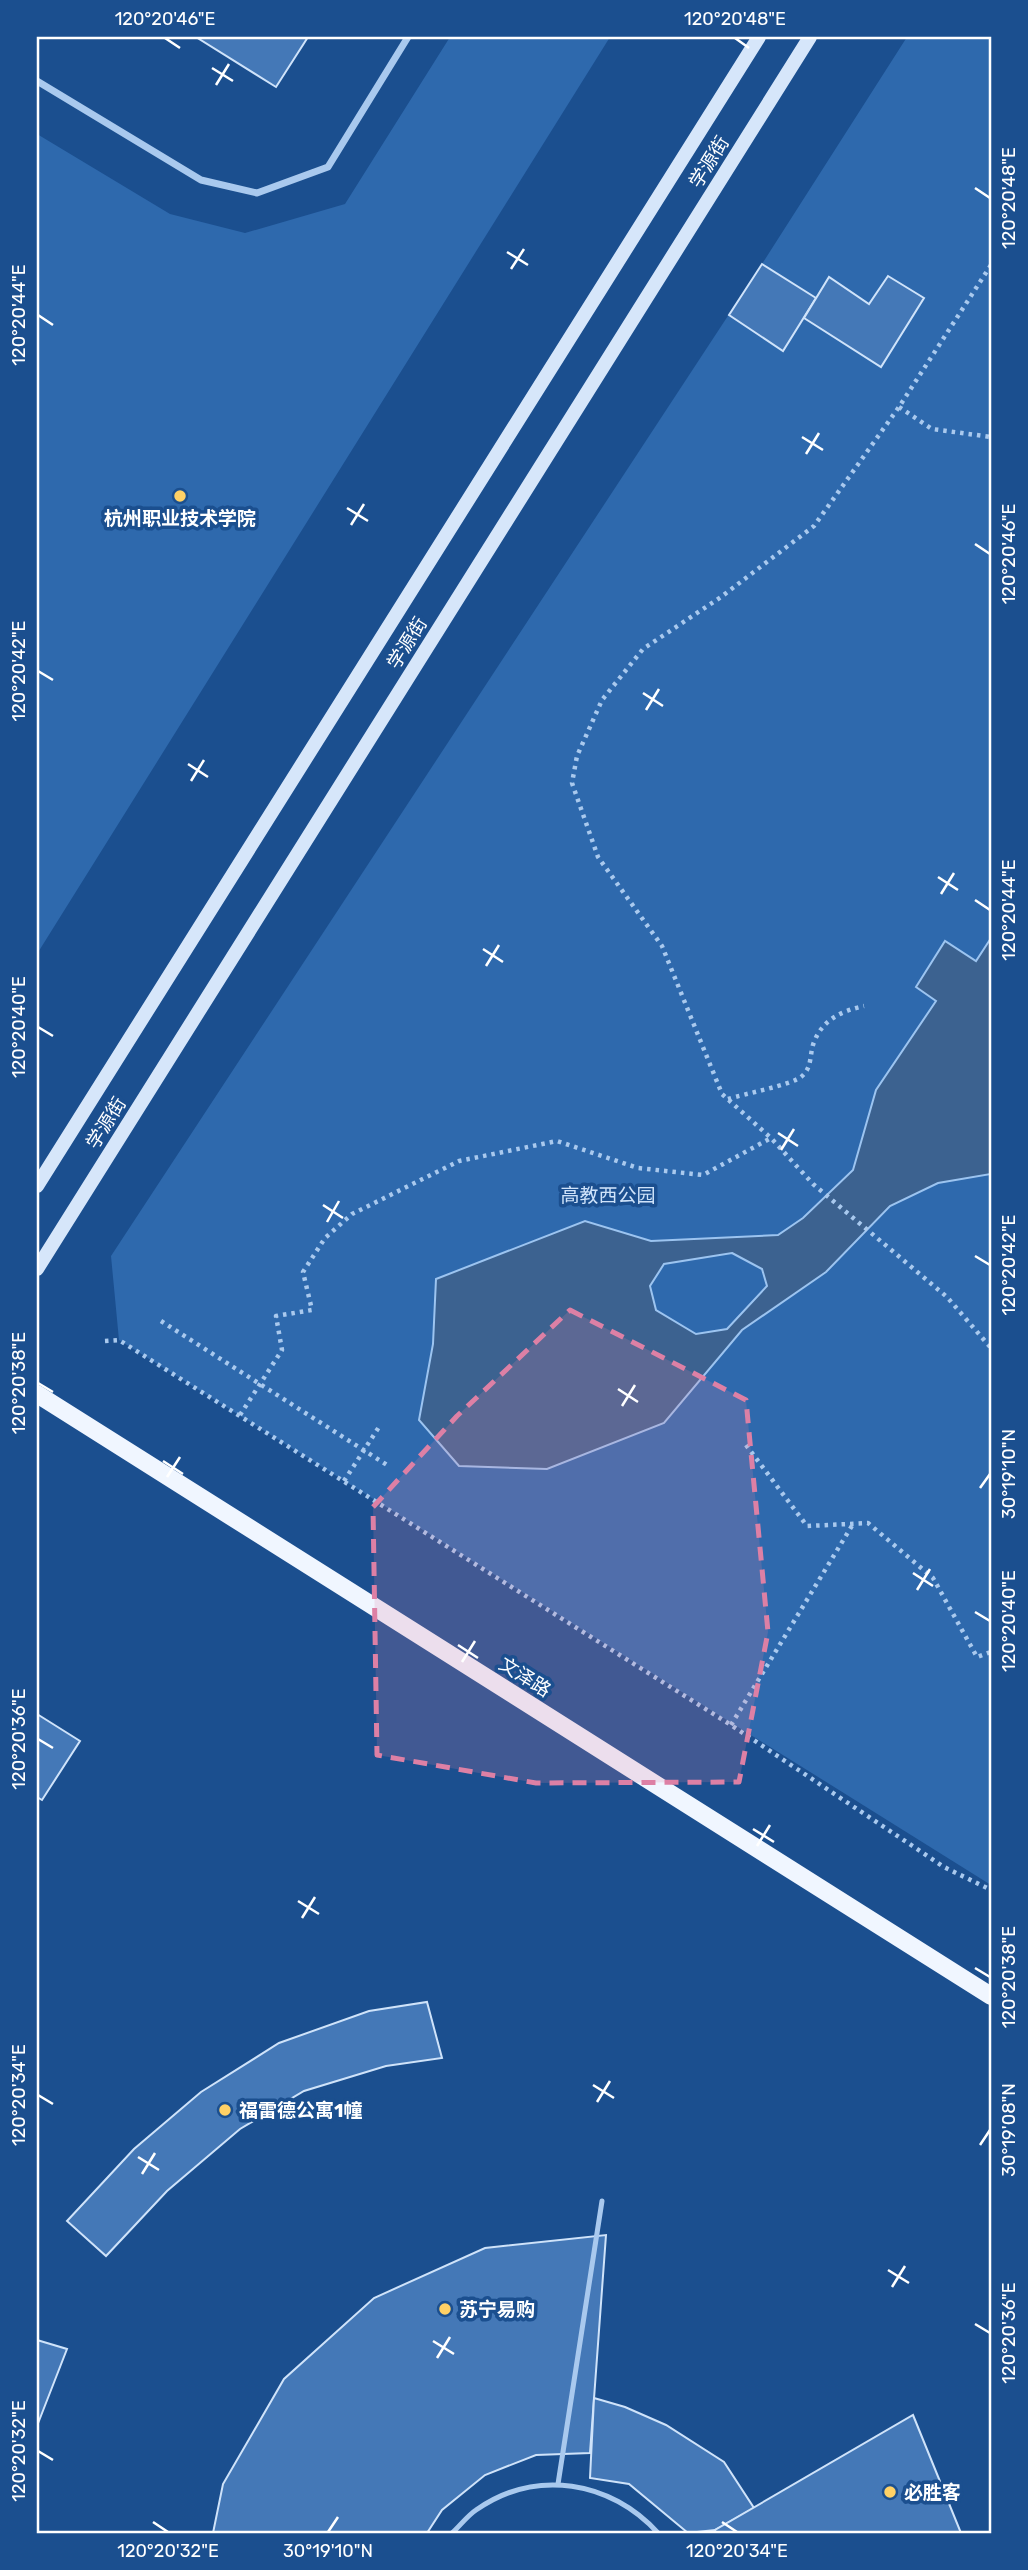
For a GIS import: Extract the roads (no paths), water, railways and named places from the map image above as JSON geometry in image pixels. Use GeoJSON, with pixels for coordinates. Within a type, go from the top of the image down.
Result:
{"type":"FeatureCollection","features":[{"type":"Feature","properties":{"kind":"main road","name":"学源街"},"geometry":{"type":"LineString","coordinates":[[37,1186],[759,37]]}},
{"type":"Feature","properties":{"kind":"main road","name":"学源街"},"geometry":{"type":"LineString","coordinates":[[37,1269],[810,37]]}},
{"type":"Feature","properties":{"kind":"main road","name":"文泽路"},"geometry":{"type":"LineString","coordinates":[[37,1394],[991,1996]]}},
{"type":"Feature","properties":{"kind":"street"},"geometry":{"type":"LineString","coordinates":[[37,81],[201,180],[257,193],[328,167],[408,37]]}},
{"type":"Feature","properties":{"kind":"lane"},"geometry":{"type":"LineString","coordinates":[[558,2484],[602,2201]]}},
{"type":"Feature","properties":{"kind":"lane"},"geometry":{"type":"LineString","coordinates":[[453,2533],[475,2510],[515,2490],[558,2484],[601,2492],[640,2513],[658,2533]]}},
{"type":"Feature","properties":{"kind":"place","name":"杭州职业技术学院"},"geometry":{"type":"Point","coordinates":[180,496]}},
{"type":"Feature","properties":{"kind":"place","name":"福雷德公寓1幢"},"geometry":{"type":"Point","coordinates":[225,2110]}},
{"type":"Feature","properties":{"kind":"place","name":"苏宁易购"},"geometry":{"type":"Point","coordinates":[445,2309]}},
{"type":"Feature","properties":{"kind":"place","name":"必胜客"},"geometry":{"type":"Point","coordinates":[890,2492]}},
{"type":"Feature","properties":{"kind":"park label","name":"高教西公园"},"geometry":{"type":"Point","coordinates":[608,1195]}}]}
